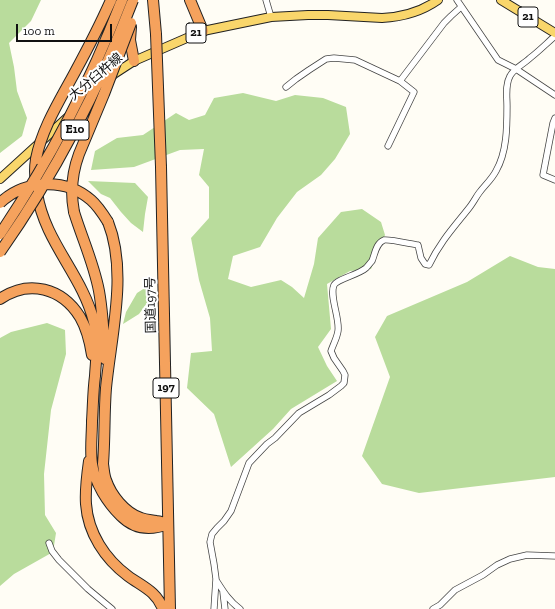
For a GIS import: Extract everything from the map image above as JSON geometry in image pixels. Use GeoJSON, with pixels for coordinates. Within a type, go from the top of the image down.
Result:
{"type":"FeatureCollection","features":[{"type":"Feature","properties":{"kind":"highway"},"geometry":{"type":"LineString","coordinates":[[111,0],[94,37],[48,122],[36,160],[35,182],[38,201],[44,220],[54,241],[84,293],[94,322],[97,343],[91,450],[87,480],[87,514],[93,533],[109,558],[126,574],[153,593],[158,598],[163,609]]}},
{"type":"Feature","properties":{"kind":"highway","name":"E10"},"geometry":{"type":"LineString","coordinates":[[0,234],[37,176],[74,109],[94,67],[122,0]]}},
{"type":"Feature","properties":{"kind":"highway"},"geometry":{"type":"LineString","coordinates":[[133,0],[130,40],[134,61]]}},
{"type":"Feature","properties":{"kind":"highway","name":"E10"},"geometry":{"type":"LineString","coordinates":[[0,252],[48,179],[84,114],[122,30],[133,0]]}},
{"type":"Feature","properties":{"kind":"highway"},"geometry":{"type":"LineString","coordinates":[[138,0],[127,37],[75,164],[72,183],[72,203],[99,291],[106,389],[104,473],[108,486],[116,498],[135,516],[142,519],[168,524]]}},
{"type":"Feature","properties":{"kind":"highway","name":"国道197号"},"geometry":{"type":"LineString","coordinates":[[153,0],[156,34],[161,167],[170,609]]}},
{"type":"Feature","properties":{"kind":"highway"},"geometry":{"type":"LineString","coordinates":[[190,0],[203,31]]}},
{"type":"Feature","properties":{"kind":"highway"},"geometry":{"type":"LineString","coordinates":[[0,203],[10,195],[25,188],[55,184],[70,188],[85,195],[98,206],[108,222],[116,248],[117,276],[116,303],[106,389]]}},
{"type":"Feature","properties":{"kind":"highway"},"geometry":{"type":"LineString","coordinates":[[0,299],[20,289],[36,288],[54,293],[70,304],[81,318],[88,336],[92,357],[94,387]]}},
{"type":"Feature","properties":{"kind":"highway"},"geometry":{"type":"LineString","coordinates":[[135,516],[148,518],[152,517],[157,515],[162,508],[162,449],[166,405]]}},
{"type":"Feature","properties":{"kind":"highway"},"geometry":{"type":"LineString","coordinates":[[91,450],[92,463],[97,481],[108,501],[122,517],[134,525],[146,528],[158,528],[168,524]]}},
{"type":"Feature","properties":{"kind":"main road","name":"大分臼杵線"},"geometry":{"type":"LineString","coordinates":[[0,180],[114,74],[134,61],[203,31],[271,17],[328,15],[390,18],[412,13],[438,0]]}},
{"type":"Feature","properties":{"kind":"main road","name":"21"},"geometry":{"type":"LineString","coordinates":[[501,0],[555,34]]}},
{"type":"Feature","properties":{"kind":"street"},"geometry":{"type":"LineString","coordinates":[[266,0],[271,17]]}},
{"type":"Feature","properties":{"kind":"street"},"geometry":{"type":"LineString","coordinates":[[457,0],[498,60],[516,69],[555,95]]}},
{"type":"Feature","properties":{"kind":"street"},"geometry":{"type":"LineString","coordinates":[[400,81],[444,23],[462,7]]}},
{"type":"Feature","properties":{"kind":"street"},"geometry":{"type":"LineString","coordinates":[[214,609],[216,579],[210,542],[212,534],[216,528],[224,521],[231,511],[249,463],[299,413],[329,396],[344,383],[345,375],[331,351],[338,332],[338,318],[333,296],[334,286],[337,281],[356,275],[365,269],[371,262],[378,245],[384,240],[418,245],[425,264],[429,265],[448,234],[493,176],[500,163],[505,142],[507,83],[511,75],[516,69],[530,59],[555,34]]}},
{"type":"Feature","properties":{"kind":"street"},"geometry":{"type":"LineString","coordinates":[[286,87],[309,70],[326,60],[334,58],[355,60],[400,81],[414,92],[388,146]]}},
{"type":"Feature","properties":{"kind":"street"},"geometry":{"type":"LineString","coordinates":[[555,118],[544,175],[555,180]]}},
{"type":"Feature","properties":{"kind":"street"},"geometry":{"type":"LineString","coordinates":[[49,543],[52,551],[59,560],[88,589],[112,609]]}},
{"type":"Feature","properties":{"kind":"street"},"geometry":{"type":"LineString","coordinates":[[433,609],[440,605],[455,590],[483,575],[496,565],[510,559],[528,555],[555,556]]}},
{"type":"Feature","properties":{"kind":"street"},"geometry":{"type":"LineString","coordinates":[[216,579],[223,592],[240,609]]}},
{"type":"Feature","properties":{"kind":"street"},"geometry":{"type":"LineString","coordinates":[[223,592],[225,609]]}},
{"type":"Feature","properties":{"kind":"green space"},"geometry":{"type":"Polygon","coordinates":[[[0,0],[41,0],[31,21],[9,43],[17,91],[27,118],[22,136],[0,153],[0,0]]]}},
{"type":"Feature","properties":{"kind":"green space"},"geometry":{"type":"Polygon","coordinates":[[[243,93],[276,101],[295,95],[323,98],[346,107],[350,134],[335,159],[321,175],[297,192],[277,218],[260,247],[233,256],[228,279],[251,287],[281,280],[292,287],[304,298],[314,264],[318,238],[341,212],[362,209],[381,222],[385,235],[371,269],[350,271],[327,284],[331,329],[318,347],[327,366],[337,381],[291,409],[273,429],[231,467],[214,414],[187,388],[191,353],[212,351],[210,318],[199,280],[191,238],[209,218],[209,187],[199,175],[204,149],[180,150],[134,167],[91,170],[95,151],[117,138],[143,135],[176,113],[189,120],[205,115],[214,98],[243,93]]]}},
{"type":"Feature","properties":{"kind":"green space"},"geometry":{"type":"Polygon","coordinates":[[[88,181],[135,183],[148,197],[143,232],[131,223],[110,198],[101,194],[88,181]]]}},
{"type":"Feature","properties":{"kind":"green space"},"geometry":{"type":"Polygon","coordinates":[[[510,256],[538,267],[555,269],[555,477],[419,493],[382,484],[362,456],[390,377],[375,337],[387,316],[467,282],[510,256]]]}},
{"type":"Feature","properties":{"kind":"green space"},"geometry":{"type":"Polygon","coordinates":[[[148,286],[152,296],[139,314],[123,324],[126,312],[137,293],[148,286]]]}},
{"type":"Feature","properties":{"kind":"green space"},"geometry":{"type":"Polygon","coordinates":[[[47,323],[65,330],[66,354],[51,410],[44,474],[45,515],[56,533],[53,552],[14,574],[0,586],[0,338],[11,332],[47,323]]]}}]}
